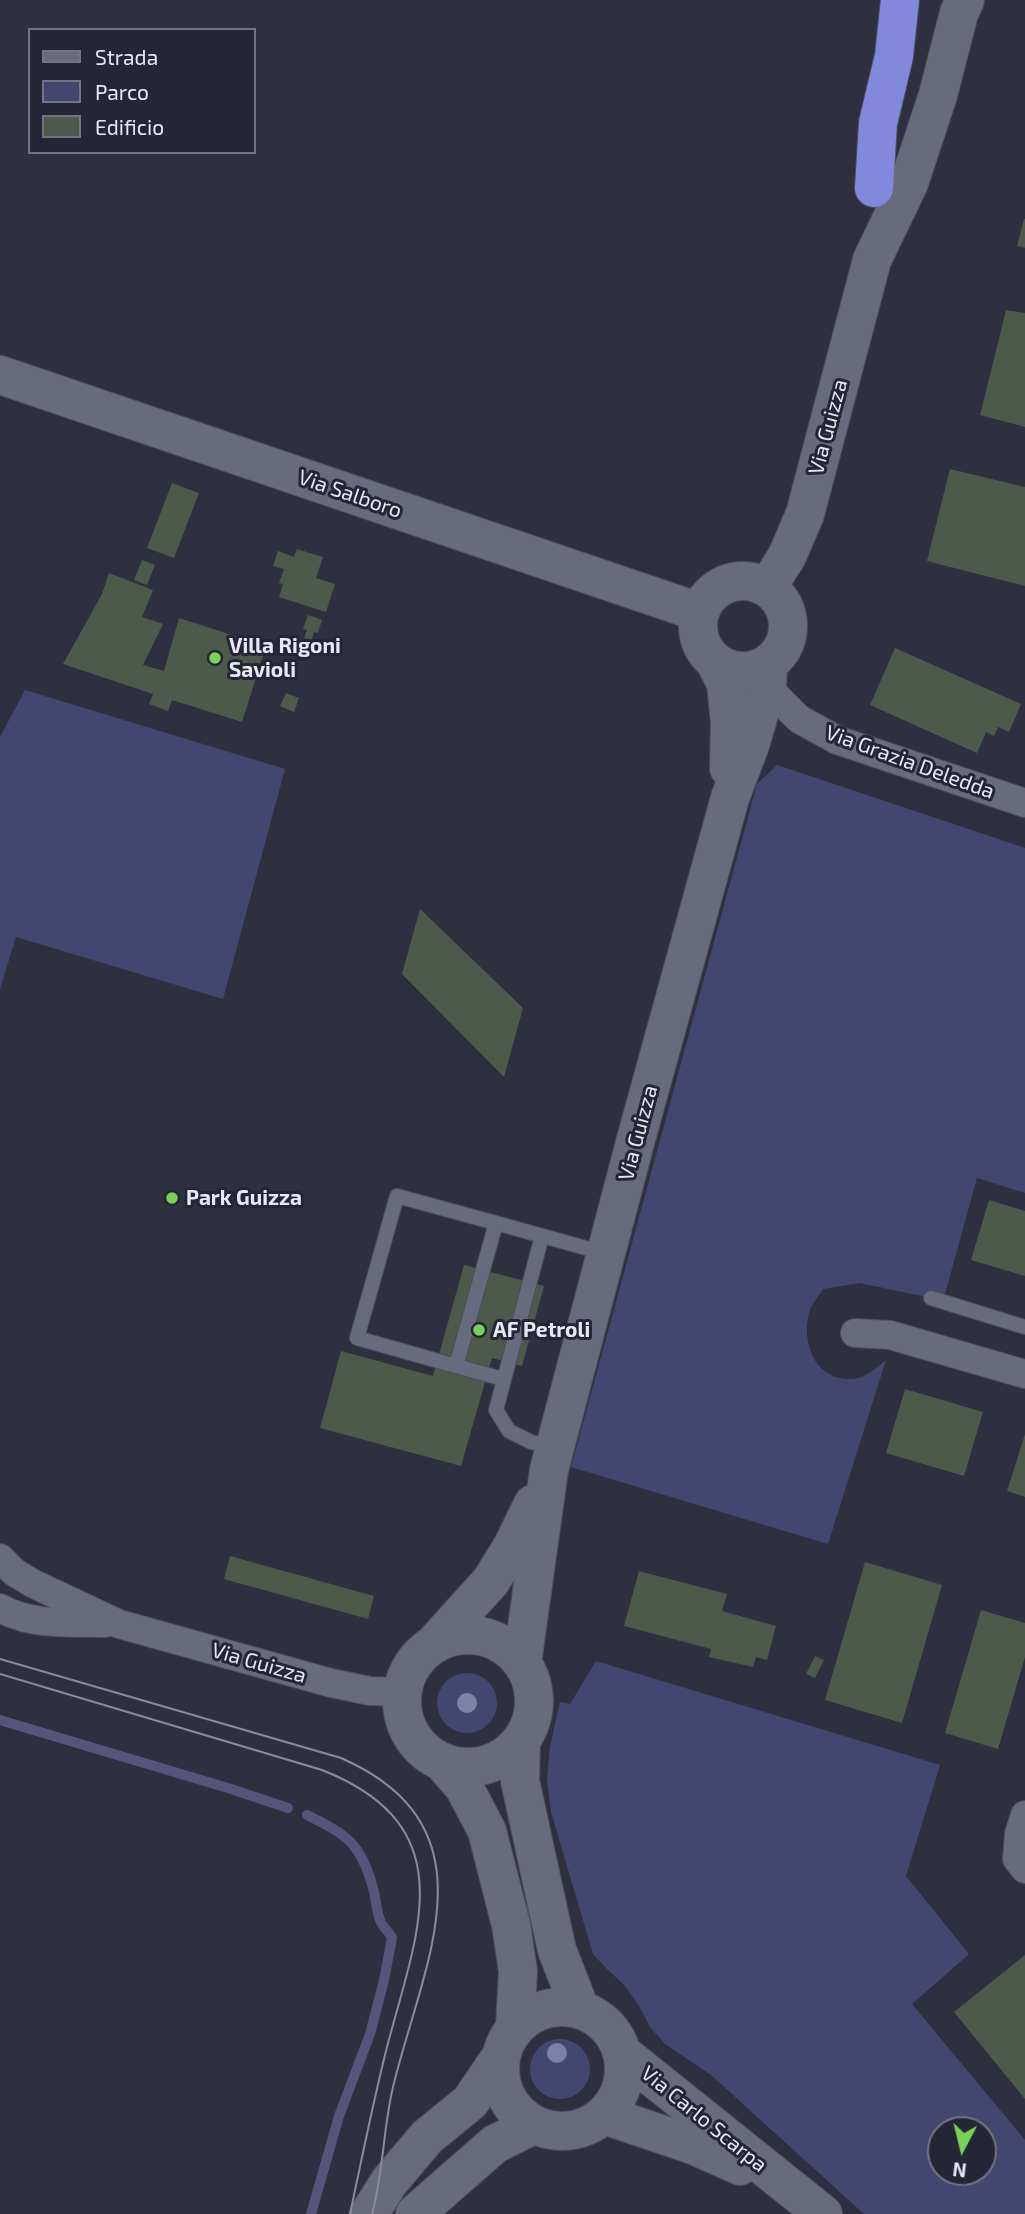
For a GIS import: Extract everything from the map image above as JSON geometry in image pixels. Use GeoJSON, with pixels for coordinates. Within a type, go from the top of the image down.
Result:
{"type":"FeatureCollection","features":[{"type":"Feature","properties":{"kind":"highway"},"geometry":{"type":"LineString","coordinates":[[874,188],[878,123],[894,56],[900,0]]}},
{"type":"Feature","properties":{"kind":"main road","name":"Via Guizza"},"geometry":{"type":"LineString","coordinates":[[872,260],[874,188],[918,0]]}},
{"type":"Feature","properties":{"kind":"main road","name":"Via Guizza"},"geometry":{"type":"LineString","coordinates":[[522,1663],[552,1459],[730,798],[750,745],[768,676],[782,648],[788,626],[786,611],[778,598],[767,588],[787,556],[804,514],[872,260],[909,183],[937,95],[958,13],[965,0]]}},
{"type":"Feature","properties":{"kind":"main road","name":"Via Salboro"},"geometry":{"type":"LineString","coordinates":[[0,375],[699,612]]}},
{"type":"Feature","properties":{"kind":"main road"},"geometry":{"type":"LineString","coordinates":[[699,612],[713,592],[726,584],[747,582],[767,588]]}},
{"type":"Feature","properties":{"kind":"main road","name":"Via Guizza"},"geometry":{"type":"LineString","coordinates":[[699,612],[697,629],[700,641],[726,683],[730,723],[730,798]]}},
{"type":"Feature","properties":{"kind":"main road"},"geometry":{"type":"LineString","coordinates":[[715,662],[727,669],[755,670],[768,676]]}},
{"type":"Feature","properties":{"kind":"main road","name":"Via Guizza"},"geometry":{"type":"LineString","coordinates":[[401,1692],[407,1673],[418,1656],[434,1644],[491,1581],[512,1547],[552,1459]]}},
{"type":"Feature","properties":{"kind":"main road","name":"Via Guizza"},"geometry":{"type":"LineString","coordinates":[[434,1644],[452,1636],[472,1634],[492,1639],[509,1648],[522,1663],[532,1682],[535,1702],[531,1723],[521,1742],[520,1781],[557,1950],[580,2009]]}},
{"type":"Feature","properties":{"kind":"main road"},"geometry":{"type":"LineString","coordinates":[[401,1692],[402,1714],[410,1735],[424,1752],[443,1763],[464,1768],[486,1766],[505,1756],[521,1742]]}},
{"type":"Feature","properties":{"kind":"main road"},"geometry":{"type":"LineString","coordinates":[[369,2214],[389,2182],[427,2137],[470,2102],[507,2043],[528,2016],[544,2009],[562,2007],[580,2009],[599,2018],[613,2034],[622,2053],[625,2069],[615,2102],[604,2115],[589,2126],[570,2131],[551,2131],[533,2125],[516,2113],[505,2097],[499,2077],[507,2043],[518,1971],[511,1925],[487,1831],[464,1787],[443,1763]]}},
{"type":"Feature","properties":{"kind":"main road","name":"Via Carlo Scarpa"},"geometry":{"type":"LineString","coordinates":[[622,2053],[822,2214]]}},
{"type":"Feature","properties":{"kind":"main road","name":"Via Carlo Scarpa"},"geometry":{"type":"LineString","coordinates":[[604,2115],[693,2145],[786,2186]]}},
{"type":"Feature","properties":{"kind":"main road"},"geometry":{"type":"LineString","coordinates":[[415,2214],[495,2144],[533,2125]]}},
{"type":"Feature","properties":{"kind":"street","name":"Via Grazia Deledda"},"geometry":{"type":"LineString","coordinates":[[768,676],[799,719],[837,740],[1025,803]]}},
{"type":"Feature","properties":{"kind":"street"},"geometry":{"type":"LineString","coordinates":[[855,1333],[890,1335],[1025,1374]]}},
{"type":"Feature","properties":{"kind":"street","name":"Via Guizza"},"geometry":{"type":"LineString","coordinates":[[0,1558],[14,1572],[32,1583],[119,1624],[331,1683],[370,1691],[401,1692]]}},
{"type":"Feature","properties":{"kind":"street","name":"Via Guizza"},"geometry":{"type":"LineString","coordinates":[[4,1611],[28,1620],[119,1624]]}},
{"type":"Feature","properties":{"kind":"street"},"geometry":{"type":"LineString","coordinates":[[1025,1815],[1019,1833],[1017,1859],[1025,1869]]}},
{"type":"Feature","properties":{"kind":"lane"},"geometry":{"type":"LineString","coordinates":[[503,1379],[357,1338],[397,1196],[606,1253]]}},
{"type":"Feature","properties":{"kind":"lane"},"geometry":{"type":"LineString","coordinates":[[456,1366],[496,1223]]}},
{"type":"Feature","properties":{"kind":"lane"},"geometry":{"type":"LineString","coordinates":[[542,1236],[496,1409],[509,1431],[531,1442],[552,1459]]}},
{"type":"Feature","properties":{"kind":"lane"},"geometry":{"type":"LineString","coordinates":[[931,1298],[1025,1327]]}},
{"type":"Feature","properties":{"kind":"green space"},"geometry":{"type":"Polygon","coordinates":[[[25,690],[285,769],[223,999],[16,937],[0,989],[0,737],[25,690]]]}},
{"type":"Feature","properties":{"kind":"green space"},"geometry":{"type":"Polygon","coordinates":[[[777,765],[1025,848],[1025,1193],[977,1178],[942,1305],[931,1298],[860,1283],[823,1289],[813,1304],[809,1313],[807,1337],[814,1359],[821,1368],[840,1378],[853,1379],[871,1372],[886,1360],[828,1544],[571,1467],[757,784],[777,765]]]}},
{"type":"Feature","properties":{"kind":"green space"},"geometry":{"type":"Polygon","coordinates":[[[596,1661],[940,1765],[906,1876],[969,1954],[912,2004],[1025,2140],[1025,2214],[864,2214],[711,2075],[665,2044],[650,2027],[624,1985],[593,1954],[551,1812],[547,1779],[550,1746],[560,1702],[570,1704],[596,1661]]]}},
{"type":"Feature","properties":{"kind":"green space"},"geometry":{"type":"Polygon","coordinates":[[[467,1673],[484,1678],[492,1686],[497,1703],[492,1720],[484,1728],[467,1733],[450,1728],[442,1720],[437,1703],[442,1686],[450,1678],[467,1673]]]}},
{"type":"Feature","properties":{"kind":"green space"},"geometry":{"type":"Polygon","coordinates":[[[560,2039],[577,2044],[585,2052],[590,2069],[585,2086],[577,2094],[560,2099],[543,2094],[535,2086],[530,2069],[535,2052],[543,2044],[560,2039]]]}},
{"type":"Feature","properties":{"kind":"building"},"geometry":{"type":"Polygon","coordinates":[[[1025,219],[1025,248],[1017,246],[1025,219]]]}},
{"type":"Feature","properties":{"kind":"building"},"geometry":{"type":"Polygon","coordinates":[[[1006,310],[1025,313],[1025,427],[980,415],[1006,310]]]}},
{"type":"Feature","properties":{"kind":"building"},"geometry":{"type":"Polygon","coordinates":[[[950,469],[1025,487],[1025,586],[927,561],[950,469]]]}},
{"type":"Feature","properties":{"kind":"building"},"geometry":{"type":"Polygon","coordinates":[[[172,483],[199,493],[174,558],[147,548],[172,483]]]}},
{"type":"Feature","properties":{"kind":"building"},"geometry":{"type":"Polygon","coordinates":[[[297,549],[323,557],[316,578],[335,584],[326,612],[279,597],[283,584],[279,583],[284,569],[273,566],[278,551],[294,557],[297,549]]]}},
{"type":"Feature","properties":{"kind":"building"},"geometry":{"type":"Polygon","coordinates":[[[142,560],[155,565],[147,585],[134,580],[142,560]]]}},
{"type":"Feature","properties":{"kind":"building"},"geometry":{"type":"Polygon","coordinates":[[[109,573],[153,590],[142,617],[163,624],[143,665],[164,671],[179,618],[266,646],[242,722],[172,700],[168,711],[149,704],[153,694],[63,664],[102,594],[109,573]]]}},
{"type":"Feature","properties":{"kind":"building"},"geometry":{"type":"Polygon","coordinates":[[[308,615],[322,620],[318,633],[314,632],[311,641],[304,638],[307,630],[303,629],[308,615]]]}},
{"type":"Feature","properties":{"kind":"building"},"geometry":{"type":"Polygon","coordinates":[[[895,648],[1021,704],[1009,732],[998,727],[994,736],[986,732],[977,753],[870,705],[895,648]]]}},
{"type":"Feature","properties":{"kind":"building"},"geometry":{"type":"Polygon","coordinates":[[[286,693],[299,698],[294,712],[280,706],[286,693]]]}},
{"type":"Feature","properties":{"kind":"building"},"geometry":{"type":"Polygon","coordinates":[[[420,909],[523,1008],[504,1077],[402,974],[420,909]]]}},
{"type":"Feature","properties":{"kind":"building"},"geometry":{"type":"Polygon","coordinates":[[[989,1200],[1025,1211],[1025,1276],[971,1260],[989,1200]]]}},
{"type":"Feature","properties":{"kind":"building"},"geometry":{"type":"Polygon","coordinates":[[[464,1265],[544,1286],[522,1366],[492,1358],[461,1466],[320,1428],[341,1351],[433,1376],[464,1265]]]}},
{"type":"Feature","properties":{"kind":"building"},"geometry":{"type":"Polygon","coordinates":[[[905,1389],[983,1412],[964,1476],[886,1453],[905,1389]]]}},
{"type":"Feature","properties":{"kind":"building"},"geometry":{"type":"Polygon","coordinates":[[[1025,1434],[1025,1497],[1007,1491],[1025,1434]]]}},
{"type":"Feature","properties":{"kind":"building"},"geometry":{"type":"Polygon","coordinates":[[[230,1556],[374,1596],[368,1619],[224,1579],[230,1556]]]}},
{"type":"Feature","properties":{"kind":"building"},"geometry":{"type":"Polygon","coordinates":[[[865,1562],[942,1585],[902,1723],[825,1700],[865,1562]]]}},
{"type":"Feature","properties":{"kind":"building"},"geometry":{"type":"Polygon","coordinates":[[[639,1571],[727,1594],[722,1611],[776,1626],[767,1660],[756,1657],[753,1667],[709,1657],[711,1649],[624,1626],[639,1571]]]}},
{"type":"Feature","properties":{"kind":"building"},"geometry":{"type":"Polygon","coordinates":[[[981,1610],[1025,1623],[1025,1657],[998,1749],[945,1733],[981,1610]]]}},
{"type":"Feature","properties":{"kind":"building"},"geometry":{"type":"Polygon","coordinates":[[[815,1656],[824,1660],[815,1678],[806,1674],[815,1656]]]}},
{"type":"Feature","properties":{"kind":"building"},"geometry":{"type":"Polygon","coordinates":[[[1025,1955],[1025,2099],[954,2012],[1025,1955]]]}},
{"type":"Feature","properties":{"kind":"waterway"},"geometry":{"type":"LineString","coordinates":[[0,1720],[288,1808]]}},
{"type":"Feature","properties":{"kind":"waterway"},"geometry":{"type":"LineString","coordinates":[[307,1815],[342,1835],[357,1850],[368,1873],[381,1922],[392,1938],[370,2034],[339,2116],[311,2214]]}},
{"type":"Feature","properties":{"kind":"tram line"},"geometry":{"type":"LineString","coordinates":[[0,1659],[341,1758],[390,1787],[420,1821],[435,1859],[438,1901],[432,1945],[390,2099],[372,2214]]}},
{"type":"Feature","properties":{"kind":"tram line"},"geometry":{"type":"LineString","coordinates":[[0,1674],[322,1770],[367,1794],[397,1821],[414,1852],[420,1887],[418,1924],[377,2088],[350,2214]]}},
{"type":"Feature","properties":{"kind":"place","name":"Villa Rigoni Savioli"},"geometry":{"type":"Point","coordinates":[215,658]}},
{"type":"Feature","properties":{"kind":"place","name":"Park Guizza"},"geometry":{"type":"Point","coordinates":[172,1198]}},
{"type":"Feature","properties":{"kind":"place","name":"AF Petroli"},"geometry":{"type":"Point","coordinates":[479,1330]}}]}
